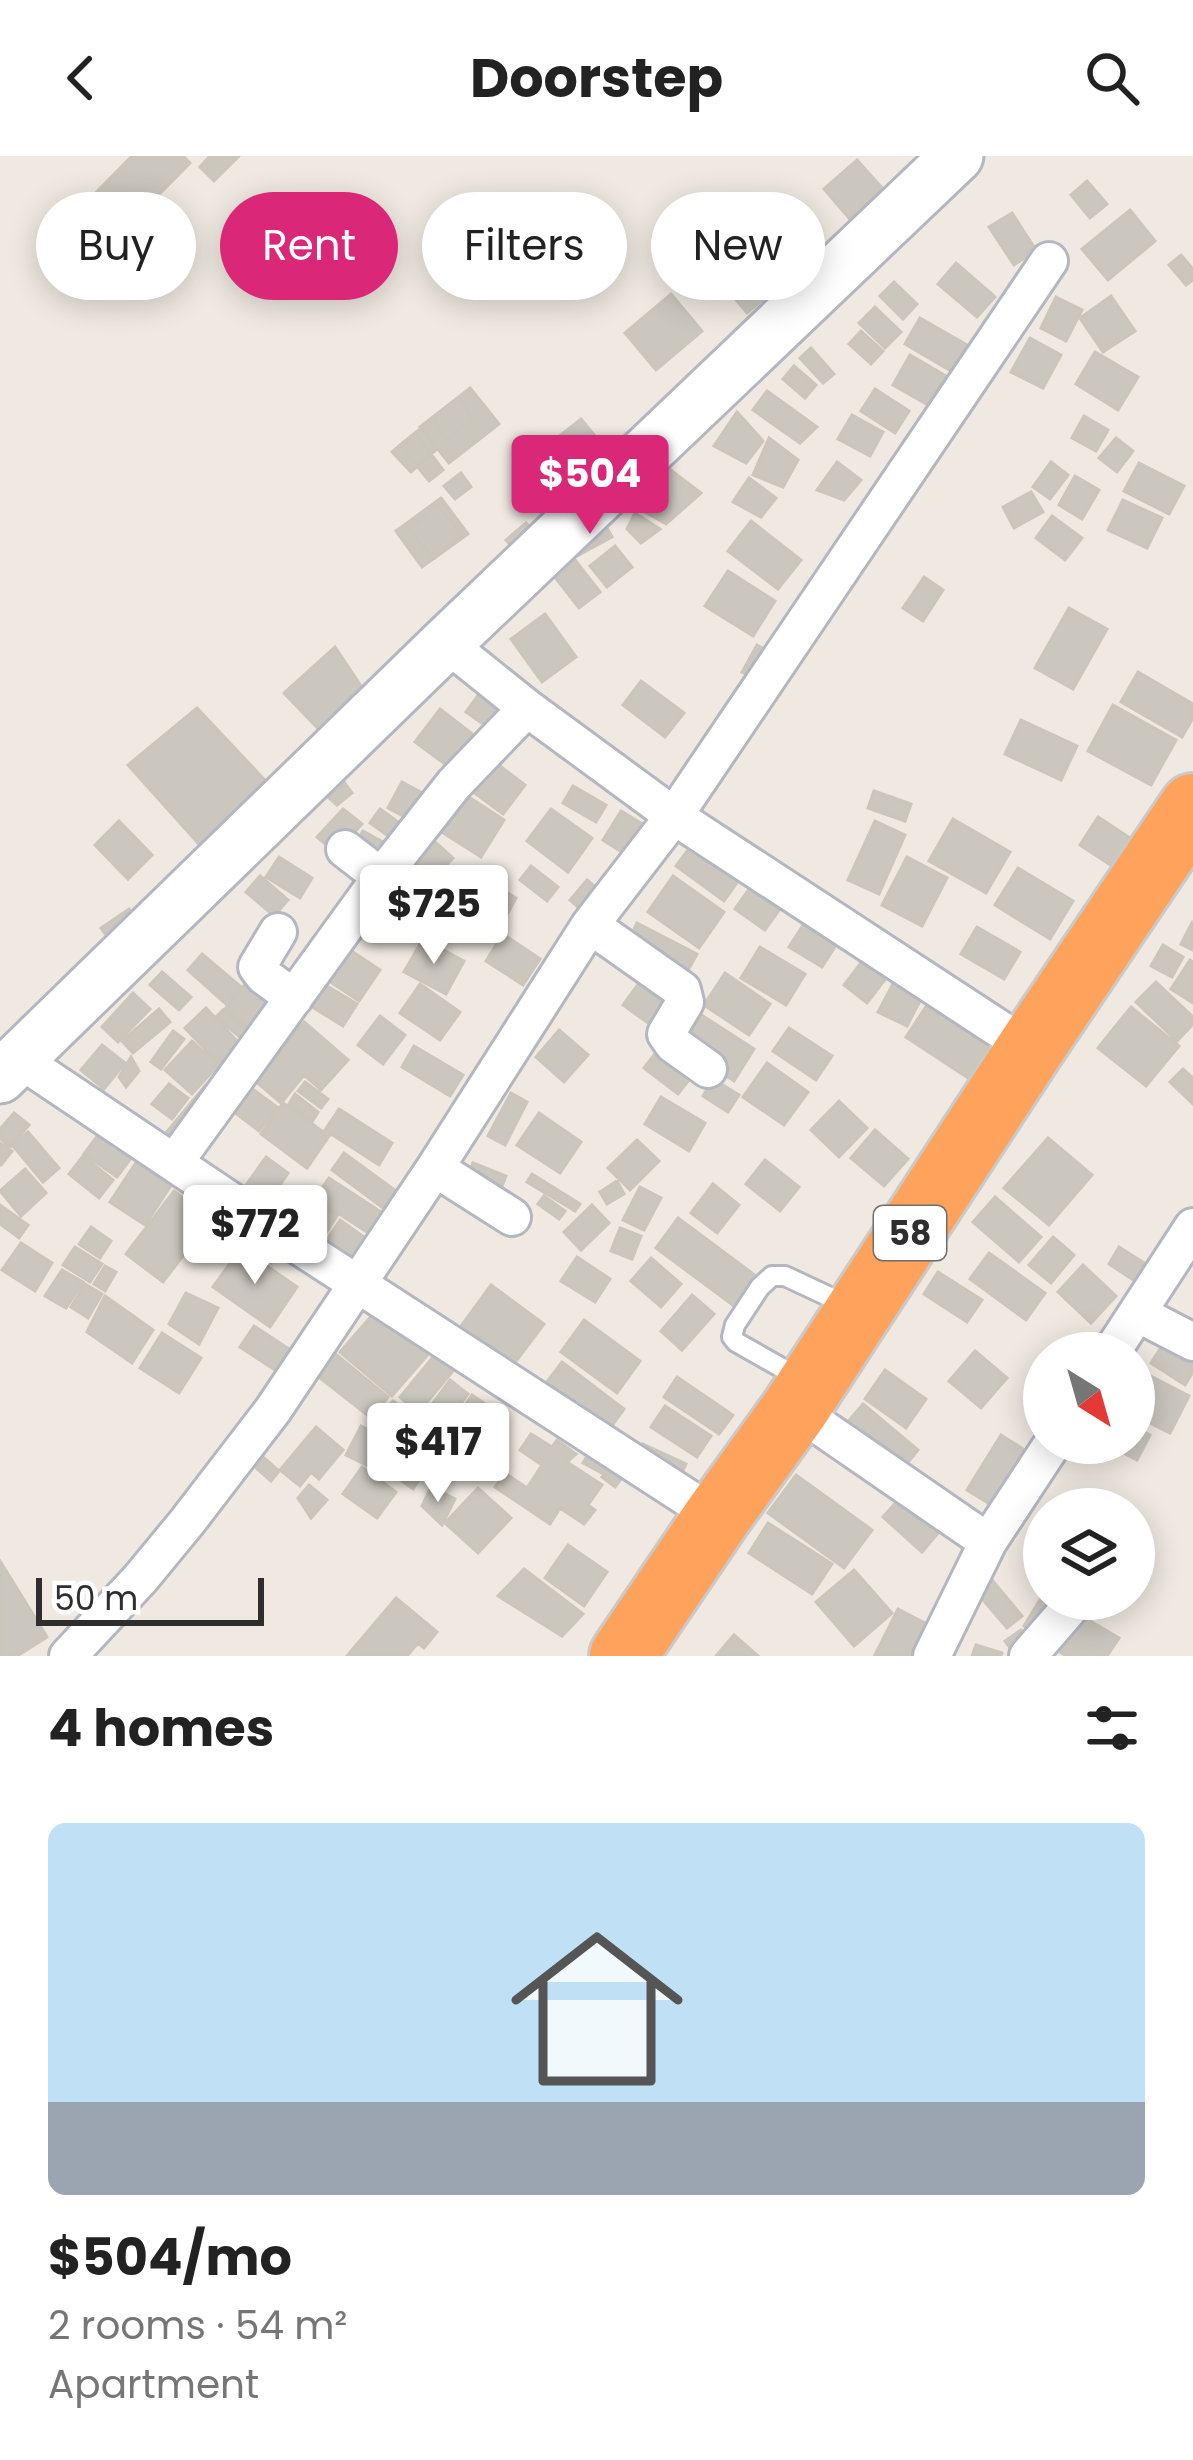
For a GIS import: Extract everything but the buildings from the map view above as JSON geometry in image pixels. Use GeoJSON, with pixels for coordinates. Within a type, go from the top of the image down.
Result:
{"type":"FeatureCollection","features":[{"type":"Feature","properties":{"kind":"highway","name":"58"},"geometry":{"type":"LineString","coordinates":[[623,1656],[803,1397],[1193,806]]}},
{"type":"Feature","properties":{"kind":"street"},"geometry":{"type":"LineString","coordinates":[[717,1517],[174,1163],[10,1068],[446,643],[957,156]]}},
{"type":"Feature","properties":{"kind":"street"},"geometry":{"type":"LineString","coordinates":[[68,1656],[140,1579],[232,1466],[435,1168],[590,925],[674,816],[1049,261]]}},
{"type":"Feature","properties":{"kind":"street"},"geometry":{"type":"LineString","coordinates":[[446,643],[674,816],[1030,1049]]}},
{"type":"Feature","properties":{"kind":"street"},"geometry":{"type":"LineString","coordinates":[[174,1163],[381,877],[454,784],[527,708]]}},
{"type":"Feature","properties":{"kind":"street"},"geometry":{"type":"LineString","coordinates":[[346,849],[381,877]]}},
{"type":"Feature","properties":{"kind":"street"},"geometry":{"type":"LineString","coordinates":[[590,925],[682,990],[685,1002],[666,1034],[708,1069]]}},
{"type":"Feature","properties":{"kind":"street"},"geometry":{"type":"LineString","coordinates":[[278,932],[257,967],[294,998]]}},
{"type":"Feature","properties":{"kind":"street"},"geometry":{"type":"LineString","coordinates":[[435,1168],[512,1217]]}},
{"type":"Feature","properties":{"kind":"street"},"geometry":{"type":"LineString","coordinates":[[1125,1332],[1193,1227]]}},
{"type":"Feature","properties":{"kind":"street"},"geometry":{"type":"LineString","coordinates":[[1137,1313],[1193,1342]]}},
{"type":"Feature","properties":{"kind":"street"},"geometry":{"type":"LineString","coordinates":[[803,1397],[988,1542]]}},
{"type":"Feature","properties":{"kind":"street"},"geometry":{"type":"LineString","coordinates":[[932,1656],[988,1542],[1039,1464]]}},
{"type":"Feature","properties":{"kind":"street"},"geometry":{"type":"LineString","coordinates":[[1028,1656],[1058,1620]]}},
{"type":"Feature","properties":{"kind":"lane"},"geometry":{"type":"LineString","coordinates":[[803,1397],[736,1342],[732,1337],[735,1325],[772,1276],[785,1276],[859,1311]]}}]}
